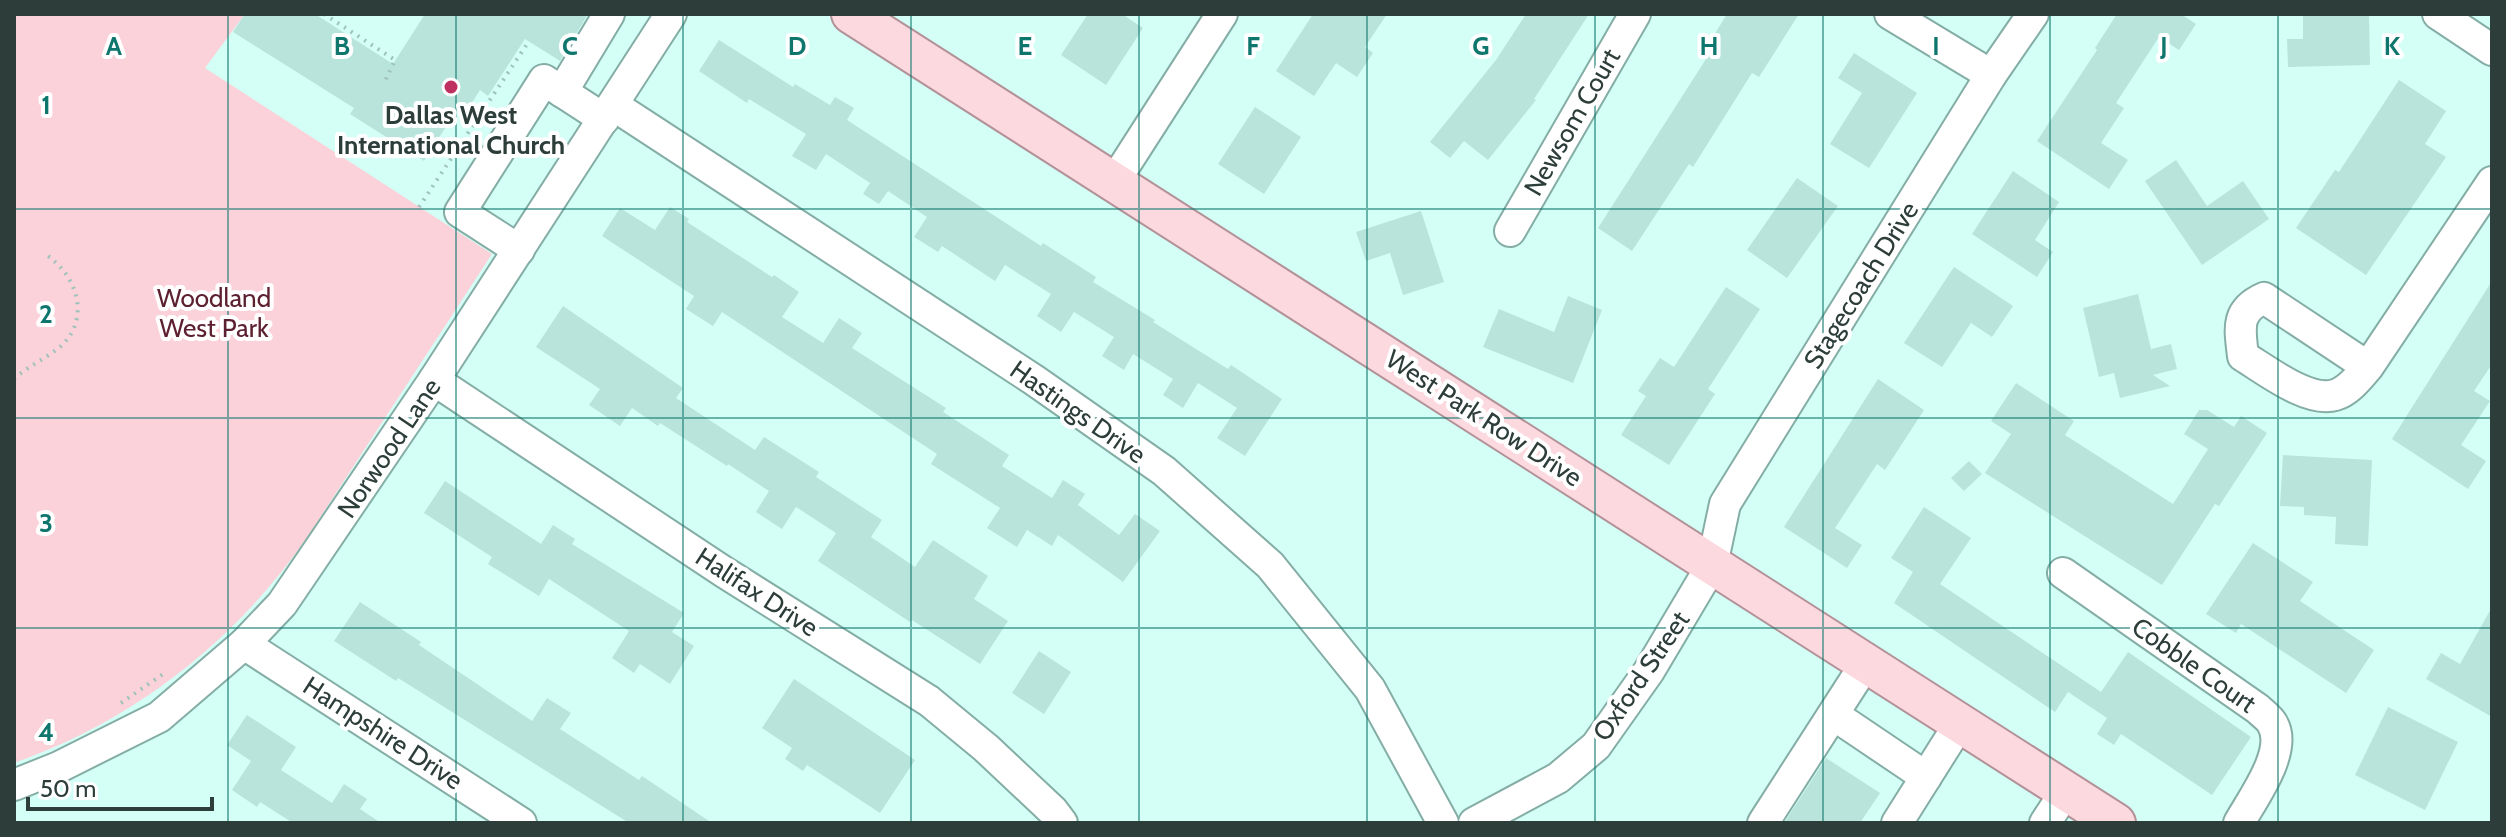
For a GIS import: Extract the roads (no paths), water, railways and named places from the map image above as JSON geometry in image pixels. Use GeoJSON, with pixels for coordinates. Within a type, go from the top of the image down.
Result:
{"type":"FeatureCollection","features":[{"type":"Feature","properties":{"kind":"main road","name":"West Park Row Drive"},"geometry":{"type":"LineString","coordinates":[[851,14],[2116,823]]}},
{"type":"Feature","properties":{"kind":"street"},"geometry":{"type":"LineString","coordinates":[[519,250],[460,212],[544,80],[562,92],[609,14]]}},
{"type":"Feature","properties":{"kind":"street","name":"Norwood Lane"},"geometry":{"type":"LineString","coordinates":[[14,785],[59,767],[159,717],[244,644],[282,604],[434,380],[671,14]]}},
{"type":"Feature","properties":{"kind":"street"},"geometry":{"type":"LineString","coordinates":[[1114,182],[1222,14]]}},
{"type":"Feature","properties":{"kind":"street","name":"Newsom Court"},"geometry":{"type":"LineString","coordinates":[[1510,231],[1635,14]]}},
{"type":"Feature","properties":{"kind":"street"},"geometry":{"type":"LineString","coordinates":[[1890,14],[1991,75]]}},
{"type":"Feature","properties":{"kind":"street","name":"Stagecoach Drive"},"geometry":{"type":"LineString","coordinates":[[1712,565],[1725,504],[1991,75],[2033,14]]}},
{"type":"Feature","properties":{"kind":"street"},"geometry":{"type":"LineString","coordinates":[[2438,14],[2492,50]]}},
{"type":"Feature","properties":{"kind":"street","name":"Hastings Drive"},"geometry":{"type":"LineString","coordinates":[[562,92],[608,112],[1034,380],[1164,471],[1270,565],[1370,689],[1443,823]]}},
{"type":"Feature","properties":{"kind":"street"},"geometry":{"type":"LineString","coordinates":[[2368,367],[2483,214],[2492,182]]}},
{"type":"Feature","properties":{"kind":"street","name":"Halifax Drive"},"geometry":{"type":"LineString","coordinates":[[434,380],[724,572],[929,701],[986,748],[1062,823]]}},
{"type":"Feature","properties":{"kind":"street","name":"Oxford Street"},"geometry":{"type":"LineString","coordinates":[[1474,823],[1558,778],[1596,746],[1649,671],[1712,565]]}},
{"type":"Feature","properties":{"kind":"street","name":"Cobble Court"},"geometry":{"type":"LineString","coordinates":[[2063,573],[2258,709],[2272,722],[2278,739],[2275,758],[2239,823]]}},
{"type":"Feature","properties":{"kind":"street","name":"Hampshire Drive"},"geometry":{"type":"LineString","coordinates":[[244,644],[521,823]]}},
{"type":"Feature","properties":{"kind":"street"},"geometry":{"type":"LineString","coordinates":[[1763,823],[1866,663]]}},
{"type":"Feature","properties":{"kind":"street"},"geometry":{"type":"LineString","coordinates":[[1834,715],[1926,777]]}},
{"type":"Feature","properties":{"kind":"street"},"geometry":{"type":"LineString","coordinates":[[1897,823],[1960,723]]}},
{"type":"Feature","properties":{"kind":"street"},"geometry":{"type":"LineString","coordinates":[[2045,823],[2066,791]]}},
{"type":"Feature","properties":{"kind":"place","name":"Dallas West International Church"},"geometry":{"type":"Point","coordinates":[451,87]}},
{"type":"Feature","properties":{"kind":"park label","name":"Woodland West Park"},"geometry":{"type":"Point","coordinates":[214,313]}}]}
